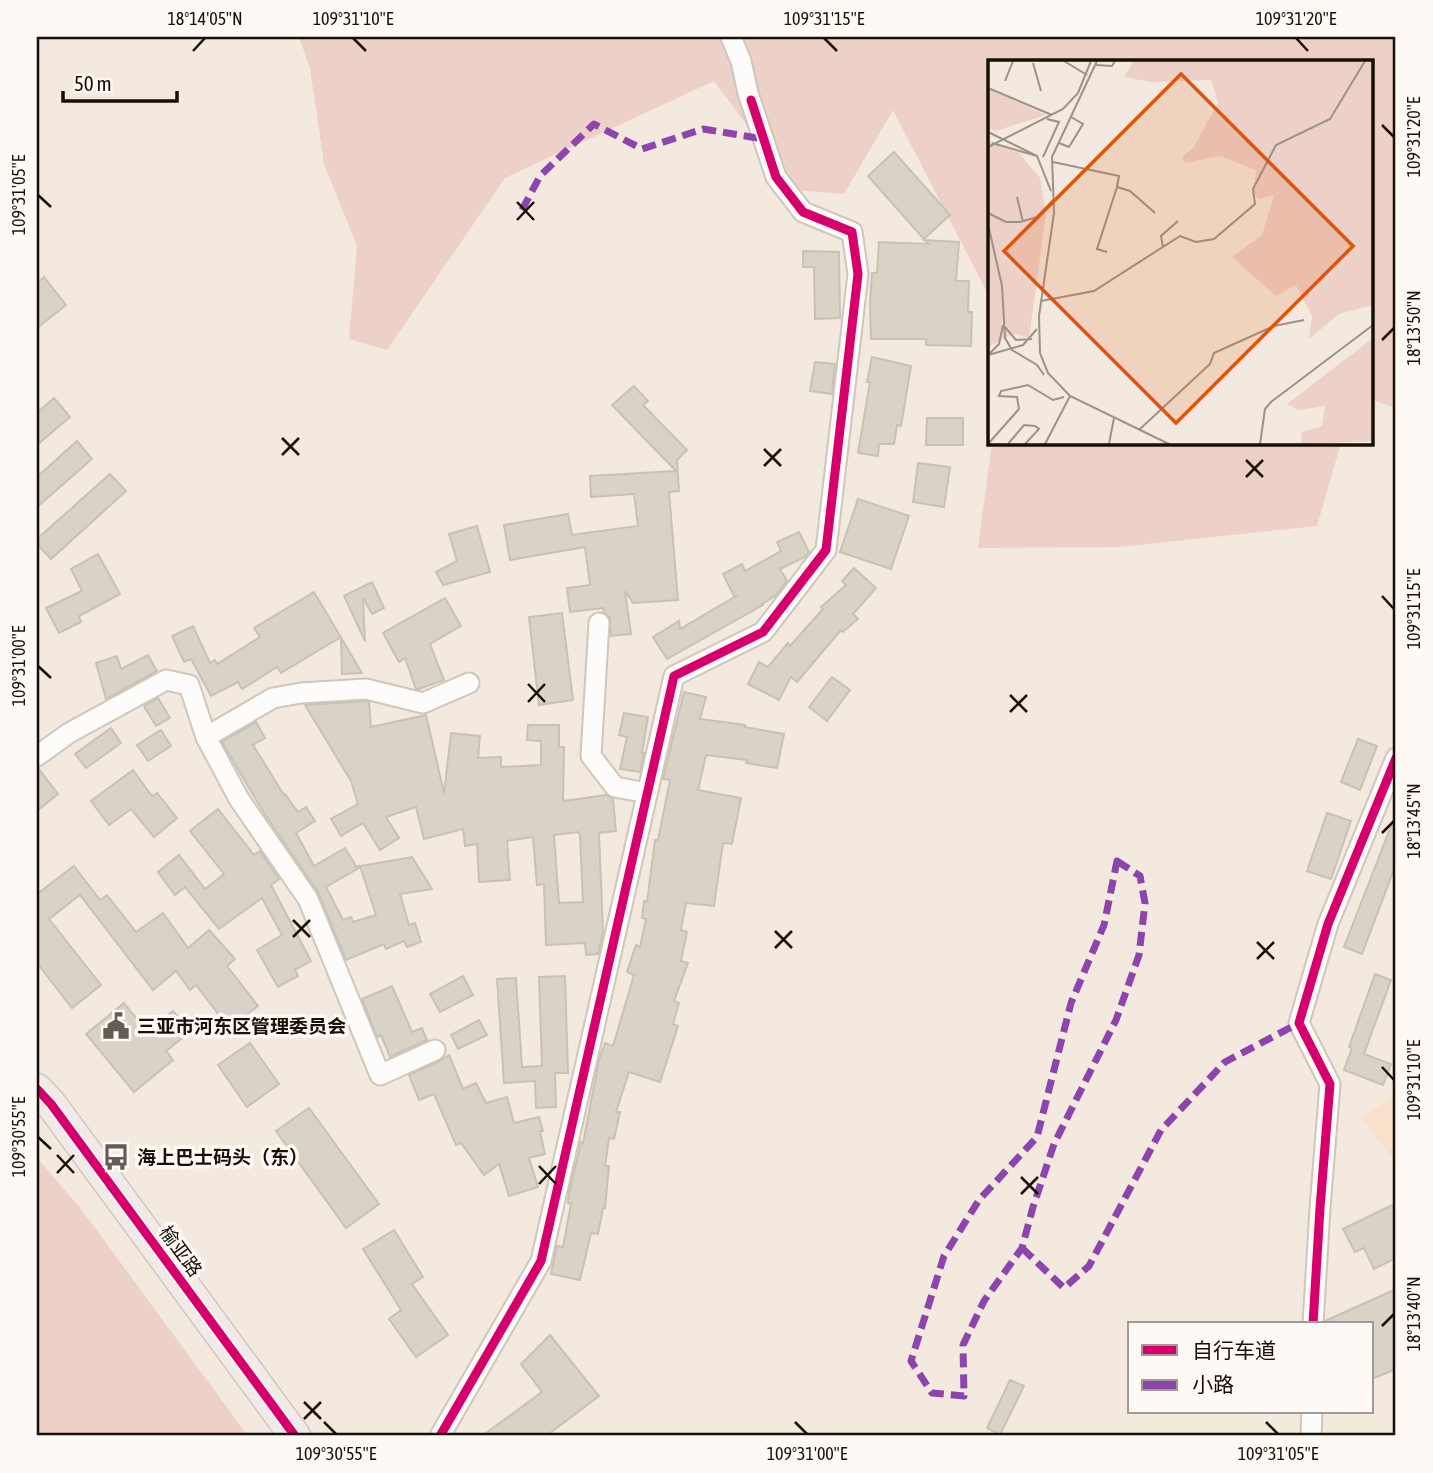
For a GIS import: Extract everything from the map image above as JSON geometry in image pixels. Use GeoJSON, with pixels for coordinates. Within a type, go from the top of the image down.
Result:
{"type":"FeatureCollection","features":[{"type":"Feature","properties":{"kind":"highway","name":"榆亚路"},"geometry":{"type":"LineString","coordinates":[[37,1089],[51,1104],[295,1436]]}},
{"type":"Feature","properties":{"kind":"street"},"geometry":{"type":"LineString","coordinates":[[440,1436],[541,1261],[674,676],[763,632],[826,550],[858,274],[852,232],[803,212],[776,177],[748,93],[741,61],[731,37]]}},
{"type":"Feature","properties":{"kind":"street"},"geometry":{"type":"LineString","coordinates":[[599,623],[591,756],[615,787],[647,793]]}},
{"type":"Feature","properties":{"kind":"street"},"geometry":{"type":"LineString","coordinates":[[37,756],[69,733],[166,680],[189,685],[206,737],[239,799],[308,899],[380,1075],[435,1050]]}},
{"type":"Feature","properties":{"kind":"street"},"geometry":{"type":"LineString","coordinates":[[206,737],[273,698],[301,693],[366,689],[423,703],[469,683]]}},
{"type":"Feature","properties":{"kind":"street"},"geometry":{"type":"LineString","coordinates":[[1313,1322],[1330,1084],[1299,1023],[1328,924],[1396,758]]}},
{"type":"Feature","properties":{"kind":"street"},"geometry":{"type":"LineString","coordinates":[[1311,1436],[1312,1414]]}},
{"type":"Feature","properties":{"kind":"shaded area"},"geometry":{"type":"Polygon","coordinates":[[[299,37],[1396,37],[1396,408],[1374,401],[1374,60],[988,60],[988,294],[893,110],[844,194],[795,190],[714,81],[505,178],[387,350],[349,339],[357,246],[324,164],[310,68],[299,37]]]}},
{"type":"Feature","properties":{"kind":"shaded area"},"geometry":{"type":"Polygon","coordinates":[[[992,444],[1341,444],[1317,526],[1119,547],[978,548],[992,444]]]}},
{"type":"Feature","properties":{"kind":"shaded area"},"geometry":{"type":"Polygon","coordinates":[[[1396,1094],[1396,1164],[1362,1117],[1396,1094]]]}},
{"type":"Feature","properties":{"kind":"shaded area"},"geometry":{"type":"Polygon","coordinates":[[[37,1158],[81,1209],[248,1436],[37,1436],[37,1158]]]}},
{"type":"Feature","properties":{"kind":"building"},"geometry":{"type":"Polygon","coordinates":[[[894,152],[950,215],[924,239],[868,176],[894,152]]]}},
{"type":"Feature","properties":{"kind":"building"},"geometry":{"type":"Polygon","coordinates":[[[924,240],[959,242],[956,281],[969,281],[971,346],[926,345],[926,339],[871,339],[872,273],[877,273],[879,242],[929,244],[924,240]]]}},
{"type":"Feature","properties":{"kind":"building"},"geometry":{"type":"Polygon","coordinates":[[[803,251],[839,252],[840,318],[815,319],[814,267],[803,267],[803,251]]]}},
{"type":"Feature","properties":{"kind":"building"},"geometry":{"type":"Polygon","coordinates":[[[44,277],[66,305],[37,328],[37,283],[44,277]]]}},
{"type":"Feature","properties":{"kind":"building"},"geometry":{"type":"Polygon","coordinates":[[[872,357],[911,366],[901,426],[897,425],[894,444],[879,444],[878,456],[858,453],[872,357]]]}},
{"type":"Feature","properties":{"kind":"building"},"geometry":{"type":"Polygon","coordinates":[[[815,362],[835,364],[832,394],[810,391],[815,362]]]}},
{"type":"Feature","properties":{"kind":"building"},"geometry":{"type":"Polygon","coordinates":[[[634,386],[648,401],[643,405],[687,450],[677,460],[679,491],[669,492],[678,600],[633,603],[625,591],[631,634],[611,636],[610,618],[603,608],[570,612],[567,588],[590,585],[585,547],[510,560],[504,525],[568,514],[572,535],[638,526],[634,494],[591,497],[590,476],[676,471],[612,405],[634,386]]]}},
{"type":"Feature","properties":{"kind":"building"},"geometry":{"type":"Polygon","coordinates":[[[54,398],[70,417],[37,445],[37,413],[54,398]]]}},
{"type":"Feature","properties":{"kind":"building"},"geometry":{"type":"Polygon","coordinates":[[[927,418],[963,418],[963,445],[926,445],[927,418]]]}},
{"type":"Feature","properties":{"kind":"building"},"geometry":{"type":"Polygon","coordinates":[[[77,441],[92,459],[37,507],[37,477],[77,441]]]}},
{"type":"Feature","properties":{"kind":"building"},"geometry":{"type":"Polygon","coordinates":[[[918,463],[950,467],[944,507],[913,502],[918,463]]]}},
{"type":"Feature","properties":{"kind":"building"},"geometry":{"type":"Polygon","coordinates":[[[110,474],[126,491],[51,559],[37,544],[37,539],[110,474]]]}},
{"type":"Feature","properties":{"kind":"building"},"geometry":{"type":"Polygon","coordinates":[[[858,499],[909,516],[891,569],[840,552],[858,499]]]}},
{"type":"Feature","properties":{"kind":"building"},"geometry":{"type":"Polygon","coordinates":[[[477,526],[490,572],[443,585],[436,572],[457,561],[449,534],[477,526]]]}},
{"type":"Feature","properties":{"kind":"building"},"geometry":{"type":"Polygon","coordinates":[[[799,532],[809,552],[805,557],[780,569],[787,581],[775,596],[667,659],[653,637],[679,621],[680,629],[736,596],[723,574],[742,564],[745,571],[781,551],[777,542],[799,532]]]}},
{"type":"Feature","properties":{"kind":"building"},"geometry":{"type":"Polygon","coordinates":[[[98,554],[120,594],[79,616],[81,622],[59,633],[46,608],[82,591],[71,569],[98,554]]]}},
{"type":"Feature","properties":{"kind":"building"},"geometry":{"type":"Polygon","coordinates":[[[854,568],[876,588],[853,614],[858,619],[843,632],[841,630],[797,682],[791,677],[779,700],[748,684],[759,662],[768,667],[788,643],[790,646],[823,609],[821,607],[846,585],[842,581],[854,568]]]}},
{"type":"Feature","properties":{"kind":"building"},"geometry":{"type":"Polygon","coordinates":[[[372,582],[384,608],[372,614],[363,598],[365,641],[344,596],[372,582]]]}},
{"type":"Feature","properties":{"kind":"building"},"geometry":{"type":"Polygon","coordinates":[[[314,592],[341,637],[281,673],[277,667],[242,689],[238,682],[211,696],[191,659],[184,662],[172,636],[193,626],[210,663],[215,660],[217,664],[260,637],[254,628],[314,592]]]}},
{"type":"Feature","properties":{"kind":"building"},"geometry":{"type":"Polygon","coordinates":[[[445,598],[461,626],[430,644],[444,680],[416,689],[405,658],[399,662],[383,633],[445,598]]]}},
{"type":"Feature","properties":{"kind":"building"},"geometry":{"type":"Polygon","coordinates":[[[562,613],[573,700],[539,705],[529,617],[562,613]]]}},
{"type":"Feature","properties":{"kind":"building"},"geometry":{"type":"Polygon","coordinates":[[[341,638],[362,673],[342,674],[341,638]]]}},
{"type":"Feature","properties":{"kind":"building"},"geometry":{"type":"Polygon","coordinates":[[[148,655],[157,671],[106,699],[96,663],[117,656],[121,669],[148,655]]]}},
{"type":"Feature","properties":{"kind":"building"},"geometry":{"type":"Polygon","coordinates":[[[832,677],[850,690],[827,721],[809,707],[832,677]]]}},
{"type":"Feature","properties":{"kind":"building"},"geometry":{"type":"Polygon","coordinates":[[[684,692],[706,697],[700,719],[784,734],[777,768],[746,763],[747,760],[706,755],[698,790],[741,798],[732,844],[723,843],[714,906],[686,903],[681,930],[687,932],[681,961],[688,963],[674,1001],[679,1003],[673,1024],[678,1026],[660,1082],[629,1072],[616,1112],[620,1112],[614,1139],[609,1138],[605,1166],[609,1166],[605,1208],[598,1234],[591,1233],[580,1280],[551,1274],[557,1246],[563,1247],[571,1204],[568,1203],[569,1193],[581,1142],[583,1143],[599,1060],[605,1043],[613,1046],[634,975],[627,972],[636,945],[640,947],[646,919],[642,918],[644,901],[647,902],[655,840],[658,840],[670,780],[663,779],[684,692]]]}},
{"type":"Feature","properties":{"kind":"building"},"geometry":{"type":"Polygon","coordinates":[[[158,698],[170,718],[156,726],[144,706],[158,698]]]}},
{"type":"Feature","properties":{"kind":"building"},"geometry":{"type":"Polygon","coordinates":[[[369,702],[371,727],[426,715],[444,793],[451,733],[480,736],[478,758],[501,757],[501,767],[541,765],[541,741],[527,740],[528,725],[559,725],[559,747],[564,747],[563,801],[606,795],[613,799],[616,831],[599,833],[603,932],[598,954],[586,955],[585,943],[546,945],[544,884],[537,885],[533,837],[507,841],[510,880],[479,882],[477,844],[465,846],[463,829],[424,839],[416,807],[386,817],[399,838],[380,850],[363,823],[341,836],[331,819],[358,804],[351,781],[305,705],[369,702]],[[578,832],[554,835],[559,903],[583,902],[578,832]]]}},
{"type":"Feature","properties":{"kind":"building"},"geometry":{"type":"Polygon","coordinates":[[[624,713],[648,717],[640,772],[620,769],[627,737],[619,735],[624,713]]]}},
{"type":"Feature","properties":{"kind":"building"},"geometry":{"type":"Polygon","coordinates":[[[256,722],[265,738],[253,745],[284,795],[298,812],[306,807],[315,821],[296,833],[314,866],[345,848],[356,866],[354,867],[359,866],[326,887],[343,920],[351,917],[353,922],[376,915],[360,866],[412,857],[432,889],[400,894],[409,925],[415,923],[421,942],[407,947],[404,941],[386,949],[384,944],[346,960],[318,892],[262,810],[222,742],[256,722]]]}},
{"type":"Feature","properties":{"kind":"building"},"geometry":{"type":"Polygon","coordinates":[[[111,728],[121,743],[86,768],[75,754],[111,728]]]}},
{"type":"Feature","properties":{"kind":"building"},"geometry":{"type":"Polygon","coordinates":[[[161,730],[171,746],[148,761],[137,745],[161,730]]]}},
{"type":"Feature","properties":{"kind":"building"},"geometry":{"type":"Polygon","coordinates":[[[1358,739],[1377,746],[1360,790],[1341,782],[1358,739]]]}},
{"type":"Feature","properties":{"kind":"building"},"geometry":{"type":"Polygon","coordinates":[[[37,768],[58,794],[37,811],[37,768]]]}},
{"type":"Feature","properties":{"kind":"building"},"geometry":{"type":"Polygon","coordinates":[[[133,770],[152,796],[157,793],[177,818],[154,837],[131,809],[109,825],[91,801],[133,770]]]}},
{"type":"Feature","properties":{"kind":"building"},"geometry":{"type":"Polygon","coordinates":[[[218,809],[254,855],[260,851],[279,879],[271,885],[311,961],[295,970],[298,976],[278,987],[257,950],[282,935],[262,898],[219,929],[185,887],[175,895],[158,872],[179,855],[205,889],[224,874],[190,831],[218,809]]]}},
{"type":"Feature","properties":{"kind":"building"},"geometry":{"type":"Polygon","coordinates":[[[1327,813],[1351,821],[1331,879],[1307,871],[1327,813]]]}},
{"type":"Feature","properties":{"kind":"building"},"geometry":{"type":"Polygon","coordinates":[[[1395,816],[1396,864],[1362,954],[1344,947],[1395,816]]]}},
{"type":"Feature","properties":{"kind":"building"},"geometry":{"type":"Polygon","coordinates":[[[74,866],[100,900],[107,895],[136,932],[163,913],[188,948],[209,930],[235,959],[227,966],[258,1006],[229,1028],[196,985],[190,990],[176,971],[153,990],[80,895],[49,919],[101,985],[72,1008],[37,963],[37,894],[74,866]]]}},
{"type":"Feature","properties":{"kind":"building"},"geometry":{"type":"Polygon","coordinates":[[[1375,974],[1391,980],[1364,1054],[1391,1064],[1383,1085],[1344,1070],[1352,1048],[1349,1047],[1375,974]]]}},
{"type":"Feature","properties":{"kind":"building"},"geometry":{"type":"Polygon","coordinates":[[[463,976],[473,995],[440,1012],[430,994],[463,976]]]}},
{"type":"Feature","properties":{"kind":"building"},"geometry":{"type":"Polygon","coordinates":[[[565,976],[568,1073],[555,1073],[556,1107],[536,1108],[535,1081],[504,1083],[497,979],[516,978],[522,1067],[542,1066],[539,977],[565,976]]]}},
{"type":"Feature","properties":{"kind":"building"},"geometry":{"type":"Polygon","coordinates":[[[392,986],[412,1032],[422,1028],[427,1040],[390,1057],[381,1035],[377,1037],[362,999],[392,986]]]}},
{"type":"Feature","properties":{"kind":"building"},"geometry":{"type":"Polygon","coordinates":[[[124,1003],[147,1032],[173,1011],[190,1032],[166,1051],[173,1060],[134,1092],[86,1034],[124,1003]]]}},
{"type":"Feature","properties":{"kind":"building"},"geometry":{"type":"Polygon","coordinates":[[[479,1020],[487,1035],[458,1049],[451,1035],[479,1020]]]}},
{"type":"Feature","properties":{"kind":"building"},"geometry":{"type":"Polygon","coordinates":[[[250,1043],[279,1084],[247,1107],[218,1065],[250,1043]]]}},
{"type":"Feature","properties":{"kind":"building"},"geometry":{"type":"Polygon","coordinates":[[[449,1055],[463,1089],[476,1083],[486,1103],[507,1097],[514,1123],[539,1117],[545,1154],[529,1158],[538,1187],[509,1196],[499,1164],[484,1175],[461,1143],[456,1145],[434,1094],[419,1100],[409,1075],[449,1055]]]}},
{"type":"Feature","properties":{"kind":"building"},"geometry":{"type":"Polygon","coordinates":[[[309,1108],[379,1204],[346,1228],[276,1131],[309,1108]]]}},
{"type":"Feature","properties":{"kind":"building"},"geometry":{"type":"Polygon","coordinates":[[[1396,1203],[1396,1258],[1374,1269],[1364,1248],[1355,1252],[1343,1229],[1396,1203]]]}},
{"type":"Feature","properties":{"kind":"building"},"geometry":{"type":"Polygon","coordinates":[[[394,1230],[423,1277],[412,1284],[448,1335],[416,1357],[389,1319],[401,1310],[363,1249],[394,1230]]]}},
{"type":"Feature","properties":{"kind":"building"},"geometry":{"type":"Polygon","coordinates":[[[1396,1289],[1396,1369],[1374,1378],[1374,1322],[1325,1321],[1396,1289]]]}},
{"type":"Feature","properties":{"kind":"building"},"geometry":{"type":"Polygon","coordinates":[[[550,1335],[599,1396],[546,1436],[482,1436],[542,1392],[521,1364],[550,1335]]]}},
{"type":"Feature","properties":{"kind":"building"},"geometry":{"type":"Polygon","coordinates":[[[1010,1380],[1024,1386],[1000,1435],[987,1428],[1010,1380]]]}},
{"type":"Feature","properties":{"kind":"marked path"},"geometry":{"type":"LineString","coordinates":[[522,210],[540,176],[594,124],[642,149],[703,129],[764,139]]}},
{"type":"Feature","properties":{"kind":"marked path"},"geometry":{"type":"LineString","coordinates":[[1117,861],[1140,876],[1145,903],[1139,955],[1116,1020],[1054,1144],[1022,1248],[984,1301],[963,1345],[964,1396],[932,1393],[911,1361],[944,1256],[979,1200],[1037,1137],[1071,1003],[1104,925],[1117,861]]}},
{"type":"Feature","properties":{"kind":"marked path"},"geometry":{"type":"LineString","coordinates":[[1022,1248],[1064,1288],[1089,1266],[1161,1130],[1225,1062],[1299,1023]]}},
{"type":"Feature","properties":{"kind":"cycle path"},"geometry":{"type":"LineString","coordinates":[[440,1436],[541,1261],[674,676],[763,632],[826,550],[858,274],[852,232],[803,212],[776,177],[751,100]]}},
{"type":"Feature","properties":{"kind":"cycle path"},"geometry":{"type":"LineString","coordinates":[[1313,1322],[1330,1084],[1299,1023],[1328,924],[1396,758]]}},
{"type":"Feature","properties":{"kind":"cycle path"},"geometry":{"type":"LineString","coordinates":[[37,1089],[51,1104],[295,1436]]}},
{"type":"Feature","properties":{"kind":"place","name":"三亚市河东区管理委员会"},"geometry":{"type":"Point","coordinates":[116,1026]}},
{"type":"Feature","properties":{"kind":"place","name":"海上巴士码头（东）"},"geometry":{"type":"Point","coordinates":[116,1157]}}]}
